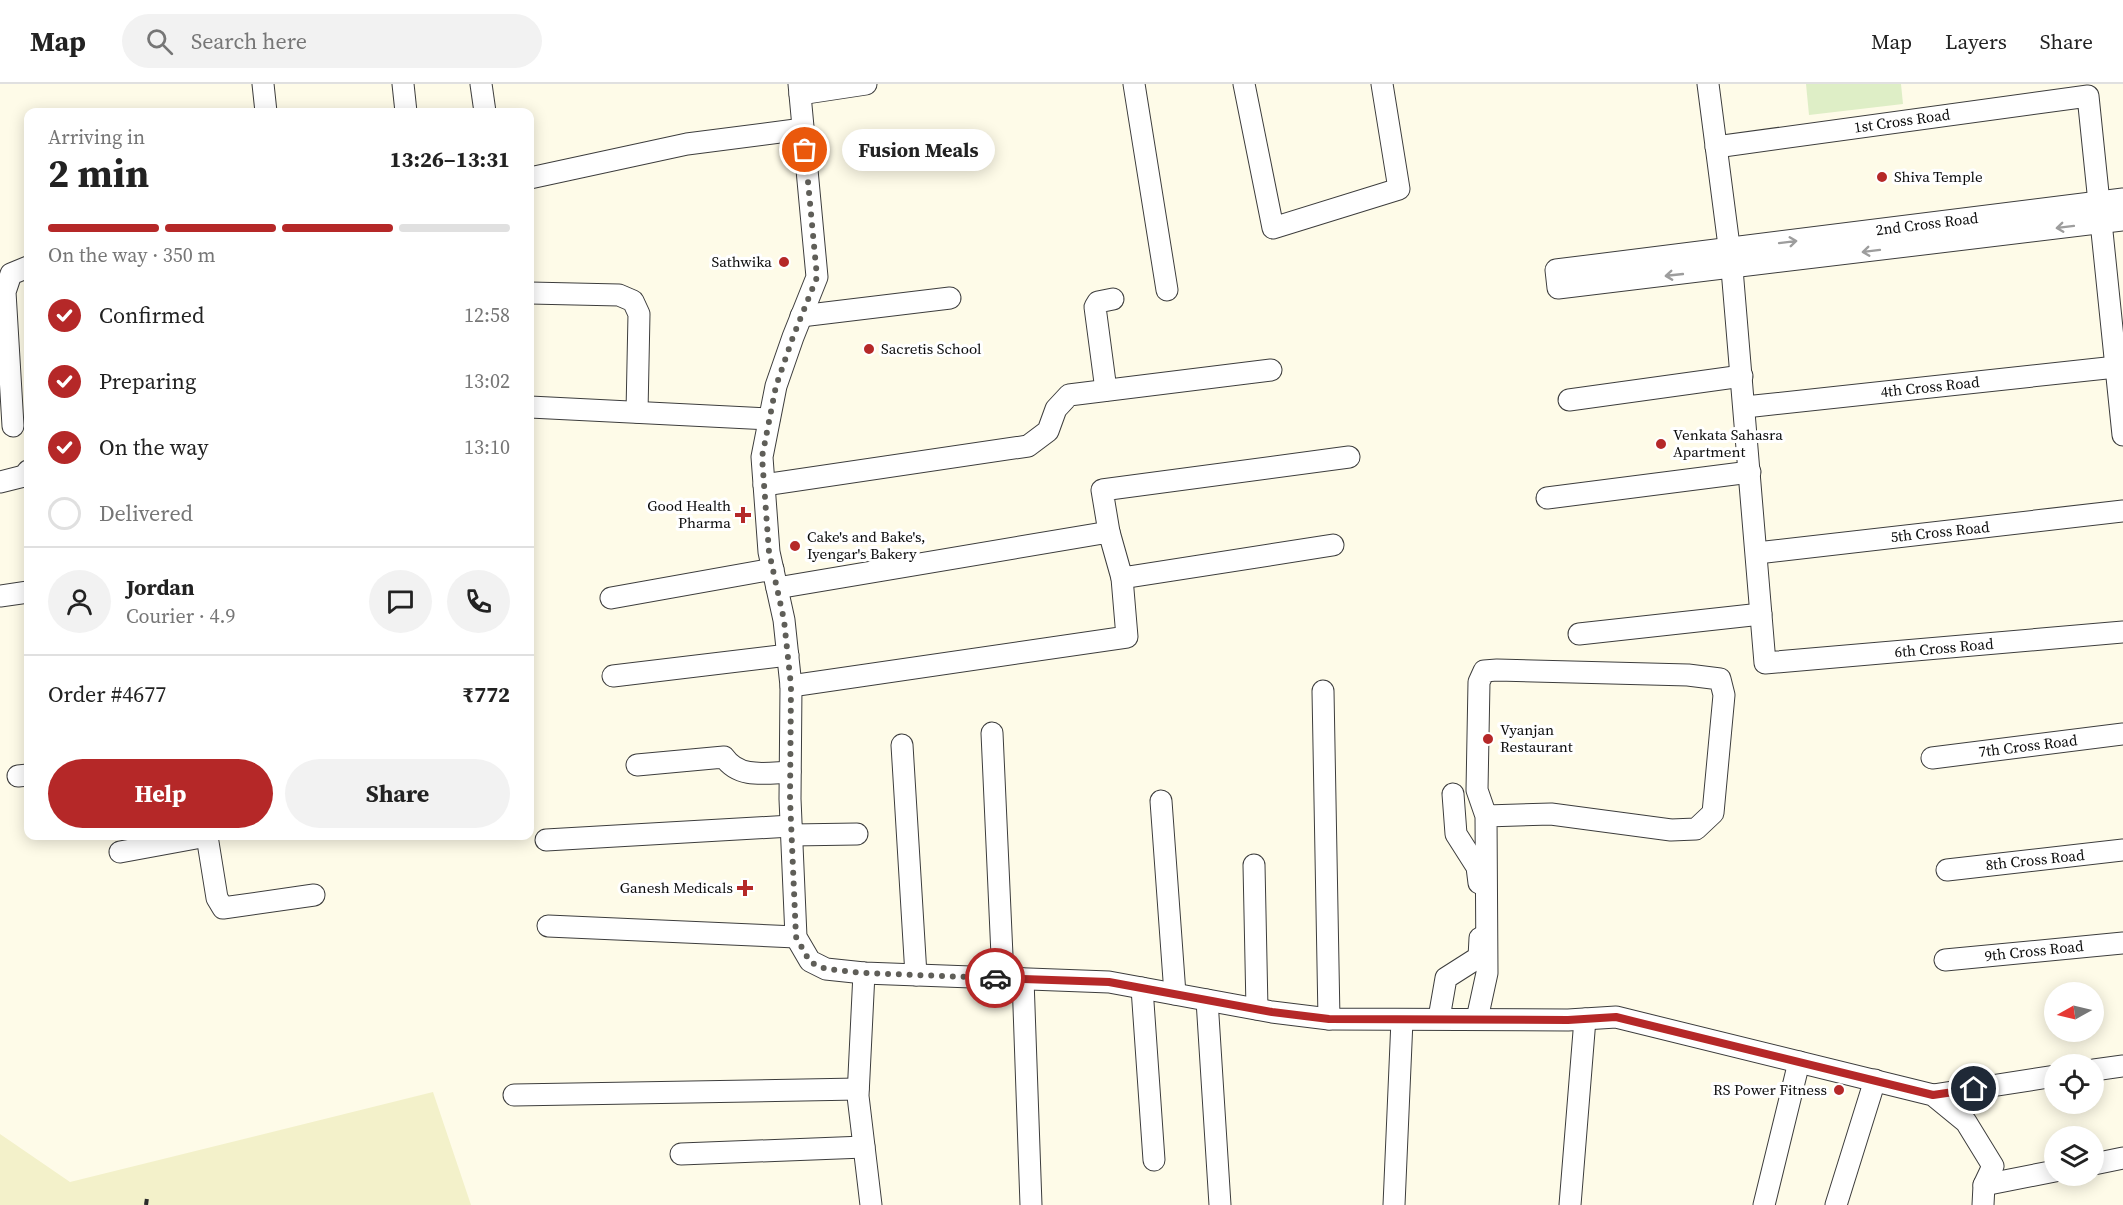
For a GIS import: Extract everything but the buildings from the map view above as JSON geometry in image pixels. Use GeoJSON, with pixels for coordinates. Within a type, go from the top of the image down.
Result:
{"type":"FeatureCollection","features":[{"type":"Feature","properties":{"kind":"street"},"geometry":{"type":"LineString","coordinates":[[263,84],[266,108]]}},
{"type":"Feature","properties":{"kind":"street"},"geometry":{"type":"LineString","coordinates":[[403,84],[406,108]]}},
{"type":"Feature","properties":{"kind":"street"},"geometry":{"type":"LineString","coordinates":[[481,84],[484,108]]}},
{"type":"Feature","properties":{"kind":"street"},"geometry":{"type":"LineString","coordinates":[[866,84],[800,89],[817,277],[776,386],[762,457],[769,552],[784,620],[791,686],[791,830],[796,937],[810,962],[826,969],[864,973],[1109,982],[1257,1010],[1329,1019],[1616,1017],[1933,1095],[2044,1078]]}},
{"type":"Feature","properties":{"kind":"street"},"geometry":{"type":"LineString","coordinates":[[1134,84],[1167,290]]}},
{"type":"Feature","properties":{"kind":"street"},"geometry":{"type":"LineString","coordinates":[[1244,84],[1273,228],[1399,189],[1382,84]]}},
{"type":"Feature","properties":{"kind":"street"},"geometry":{"type":"LineString","coordinates":[[1579,634],[1761,614],[1731,259],[1708,84]]}},
{"type":"Feature","properties":{"kind":"street","name":"1st Cross Road"},"geometry":{"type":"LineString","coordinates":[[1716,147],[2088,96],[2099,202]]}},
{"type":"Feature","properties":{"kind":"street"},"geometry":{"type":"LineString","coordinates":[[534,177],[687,144],[803,129]]}},
{"type":"Feature","properties":{"kind":"street","name":"2nd Cross Road"},"geometry":{"type":"LineString","coordinates":[[1731,259],[2123,199]]}},
{"type":"Feature","properties":{"kind":"street"},"geometry":{"type":"LineString","coordinates":[[2099,202],[2123,435]]}},
{"type":"Feature","properties":{"kind":"street","name":"2nd Cross Road"},"geometry":{"type":"LineString","coordinates":[[1731,259],[2123,220]]}},
{"type":"Feature","properties":{"kind":"street"},"geometry":{"type":"LineString","coordinates":[[1731,259],[1558,288],[1556,270],[1731,259]]}},
{"type":"Feature","properties":{"kind":"street"},"geometry":{"type":"LineString","coordinates":[[14,429],[5,292],[11,274],[24,269]]}},
{"type":"Feature","properties":{"kind":"street"},"geometry":{"type":"LineString","coordinates":[[534,293],[619,295],[633,301],[639,314],[637,412]]}},
{"type":"Feature","properties":{"kind":"street"},"geometry":{"type":"LineString","coordinates":[[801,316],[950,298]]}},
{"type":"Feature","properties":{"kind":"street"},"geometry":{"type":"LineString","coordinates":[[1106,390],[1095,307],[1098,302],[1113,299]]}},
{"type":"Feature","properties":{"kind":"street","name":"4th Cross Road"},"geometry":{"type":"LineString","coordinates":[[1745,407],[2116,368]]}},
{"type":"Feature","properties":{"kind":"street"},"geometry":{"type":"LineString","coordinates":[[764,485],[1028,446],[1048,431],[1056,409],[1069,395],[1271,370]]}},
{"type":"Feature","properties":{"kind":"street"},"geometry":{"type":"LineString","coordinates":[[1569,400],[1742,376]]}},
{"type":"Feature","properties":{"kind":"street"},"geometry":{"type":"LineString","coordinates":[[534,406],[770,419]]}},
{"type":"Feature","properties":{"kind":"street"},"geometry":{"type":"LineString","coordinates":[[791,686],[1127,637],[1122,578],[1109,532],[1102,490],[1349,457]]}},
{"type":"Feature","properties":{"kind":"street"},"geometry":{"type":"LineString","coordinates":[[1546,498],[1750,472]]}},
{"type":"Feature","properties":{"kind":"street"},"geometry":{"type":"LineString","coordinates":[[0,482],[24,476]]}},
{"type":"Feature","properties":{"kind":"street","name":"5th Cross Road"},"geometry":{"type":"LineString","coordinates":[[1757,552],[2123,511]]}},
{"type":"Feature","properties":{"kind":"street"},"geometry":{"type":"LineString","coordinates":[[611,598],[775,579],[1109,532]]}},
{"type":"Feature","properties":{"kind":"street"},"geometry":{"type":"LineString","coordinates":[[1122,578],[1332,545]]}},
{"type":"Feature","properties":{"kind":"street"},"geometry":{"type":"LineString","coordinates":[[0,597],[24,593]]}},
{"type":"Feature","properties":{"kind":"street","name":"6th Cross Road"},"geometry":{"type":"LineString","coordinates":[[1761,614],[1765,663],[2123,632]]}},
{"type":"Feature","properties":{"kind":"street"},"geometry":{"type":"LineString","coordinates":[[613,676],[788,655]]}},
{"type":"Feature","properties":{"kind":"street"},"geometry":{"type":"LineString","coordinates":[[1477,1019],[1487,974],[1486,816],[1477,790],[1479,682],[1484,671],[1688,675],[1720,679],[1724,695],[1713,813],[1696,829],[1671,830],[1551,814],[1486,816]]}},
{"type":"Feature","properties":{"kind":"street"},"geometry":{"type":"LineString","coordinates":[[1323,691],[1329,1019]]}},
{"type":"Feature","properties":{"kind":"street"},"geometry":{"type":"LineString","coordinates":[[992,733],[1031,1205]]}},
{"type":"Feature","properties":{"kind":"street","name":"7th Cross Road"},"geometry":{"type":"LineString","coordinates":[[1932,758],[2123,734]]}},
{"type":"Feature","properties":{"kind":"street"},"geometry":{"type":"LineString","coordinates":[[902,745],[916,975]]}},
{"type":"Feature","properties":{"kind":"street"},"geometry":{"type":"LineString","coordinates":[[637,765],[724,756],[729,765],[747,774],[790,772]]}},
{"type":"Feature","properties":{"kind":"street"},"geometry":{"type":"LineString","coordinates":[[1439,1018],[1446,978],[1479,957],[1481,927],[1477,867],[1456,834],[1454,794]]}},
{"type":"Feature","properties":{"kind":"street"},"geometry":{"type":"LineString","coordinates":[[1161,801],[1175,994]]}},
{"type":"Feature","properties":{"kind":"street"},"geometry":{"type":"LineString","coordinates":[[546,840],[791,830],[857,834]]}},
{"type":"Feature","properties":{"kind":"street"},"geometry":{"type":"LineString","coordinates":[[120,852],[185,840]]}},
{"type":"Feature","properties":{"kind":"street"},"geometry":{"type":"LineString","coordinates":[[208,840],[217,898],[222,908],[314,895]]}},
{"type":"Feature","properties":{"kind":"street","name":"8th Cross Road"},"geometry":{"type":"LineString","coordinates":[[1947,870],[2123,850]]}},
{"type":"Feature","properties":{"kind":"street"},"geometry":{"type":"LineString","coordinates":[[1254,865],[1257,1010]]}},
{"type":"Feature","properties":{"kind":"street"},"geometry":{"type":"LineString","coordinates":[[548,926],[796,937]]}},
{"type":"Feature","properties":{"kind":"street","name":"9th Cross Road"},"geometry":{"type":"LineString","coordinates":[[1945,960],[2123,943]]}},
{"type":"Feature","properties":{"kind":"street"},"geometry":{"type":"LineString","coordinates":[[864,973],[858,1089],[871,1205]]}},
{"type":"Feature","properties":{"kind":"street"},"geometry":{"type":"LineString","coordinates":[[1142,988],[1154,1160]]}},
{"type":"Feature","properties":{"kind":"street"},"geometry":{"type":"LineString","coordinates":[[1207,1000],[1220,1205]]}},
{"type":"Feature","properties":{"kind":"street"},"geometry":{"type":"LineString","coordinates":[[1570,1205],[1585,1019]]}},
{"type":"Feature","properties":{"kind":"street"},"geometry":{"type":"LineString","coordinates":[[1394,1205],[1402,1020]]}},
{"type":"Feature","properties":{"kind":"street"},"geometry":{"type":"LineString","coordinates":[[1764,1205],[1799,1062]]}},
{"type":"Feature","properties":{"kind":"street"},"geometry":{"type":"LineString","coordinates":[[2104,1069],[2123,1066]]}},
{"type":"Feature","properties":{"kind":"street"},"geometry":{"type":"LineString","coordinates":[[1836,1205],[1875,1080]]}},
{"type":"Feature","properties":{"kind":"street"},"geometry":{"type":"LineString","coordinates":[[514,1095],[858,1089]]}},
{"type":"Feature","properties":{"kind":"street"},"geometry":{"type":"LineString","coordinates":[[1933,1095],[1966,1122],[1993,1166],[1984,1195]]}},
{"type":"Feature","properties":{"kind":"street"},"geometry":{"type":"LineString","coordinates":[[681,1154],[864,1147]]}},
{"type":"Feature","properties":{"kind":"street"},"geometry":{"type":"LineString","coordinates":[[2104,1162],[2123,1158]]}},
{"type":"Feature","properties":{"kind":"street"},"geometry":{"type":"LineString","coordinates":[[1984,1195],[2044,1175]]}},
{"type":"Feature","properties":{"kind":"path"},"geometry":{"type":"LineString","coordinates":[[146,1205],[147,1198]]}},
{"type":"Feature","properties":{"kind":"shaded area"},"geometry":{"type":"Polygon","coordinates":[[[433,1092],[471,1205],[0,1205],[0,1134],[70,1182],[433,1092]]]}},
{"type":"Feature","properties":{"kind":"green space"},"geometry":{"type":"Polygon","coordinates":[[[1806,84],[1901,84],[1903,104],[1809,115],[1806,84]]]}},
{"type":"Feature","properties":{"kind":"way so far"},"geometry":{"type":"LineString","coordinates":[[805,150],[817,277],[776,386],[762,457],[769,552],[784,620],[791,686],[790,799],[796,937],[810,962],[826,969],[864,973],[995,978]]}},
{"type":"Feature","properties":{"kind":"place","name":"Fusion Meals"},"geometry":{"type":"Point","coordinates":[805,150]}},
{"type":"Feature","properties":{"kind":"place","name":"Shiva Temple"},"geometry":{"type":"Point","coordinates":[1882,177]}},
{"type":"Feature","properties":{"kind":"place","name":"Sathwika"},"geometry":{"type":"Point","coordinates":[784,262]}},
{"type":"Feature","properties":{"kind":"place","name":"Sacretis School"},"geometry":{"type":"Point","coordinates":[869,349]}},
{"type":"Feature","properties":{"kind":"place","name":"Venkata Sahasra Apartment"},"geometry":{"type":"Point","coordinates":[1661,444]}},
{"type":"Feature","properties":{"kind":"place","name":"Good Health Pharma"},"geometry":{"type":"Point","coordinates":[743,515]}},
{"type":"Feature","properties":{"kind":"place","name":"Cake's and Bake's, Iyengar's Bakery"},"geometry":{"type":"Point","coordinates":[795,546]}},
{"type":"Feature","properties":{"kind":"place","name":"Vyanjan Restaurant"},"geometry":{"type":"Point","coordinates":[1488,739]}},
{"type":"Feature","properties":{"kind":"place","name":"Ganesh Medicals"},"geometry":{"type":"Point","coordinates":[745,888]}},
{"type":"Feature","properties":{"kind":"place","name":"RS Power Fitness"},"geometry":{"type":"Point","coordinates":[1839,1090]}},
{"type":"Feature","properties":{"kind":"route"},"geometry":{"type":"LineString","coordinates":[[995,978],[1109,982],[1272,1012],[1329,1019],[1568,1020],[1616,1017],[1933,1095],[1974,1089]]}}]}
